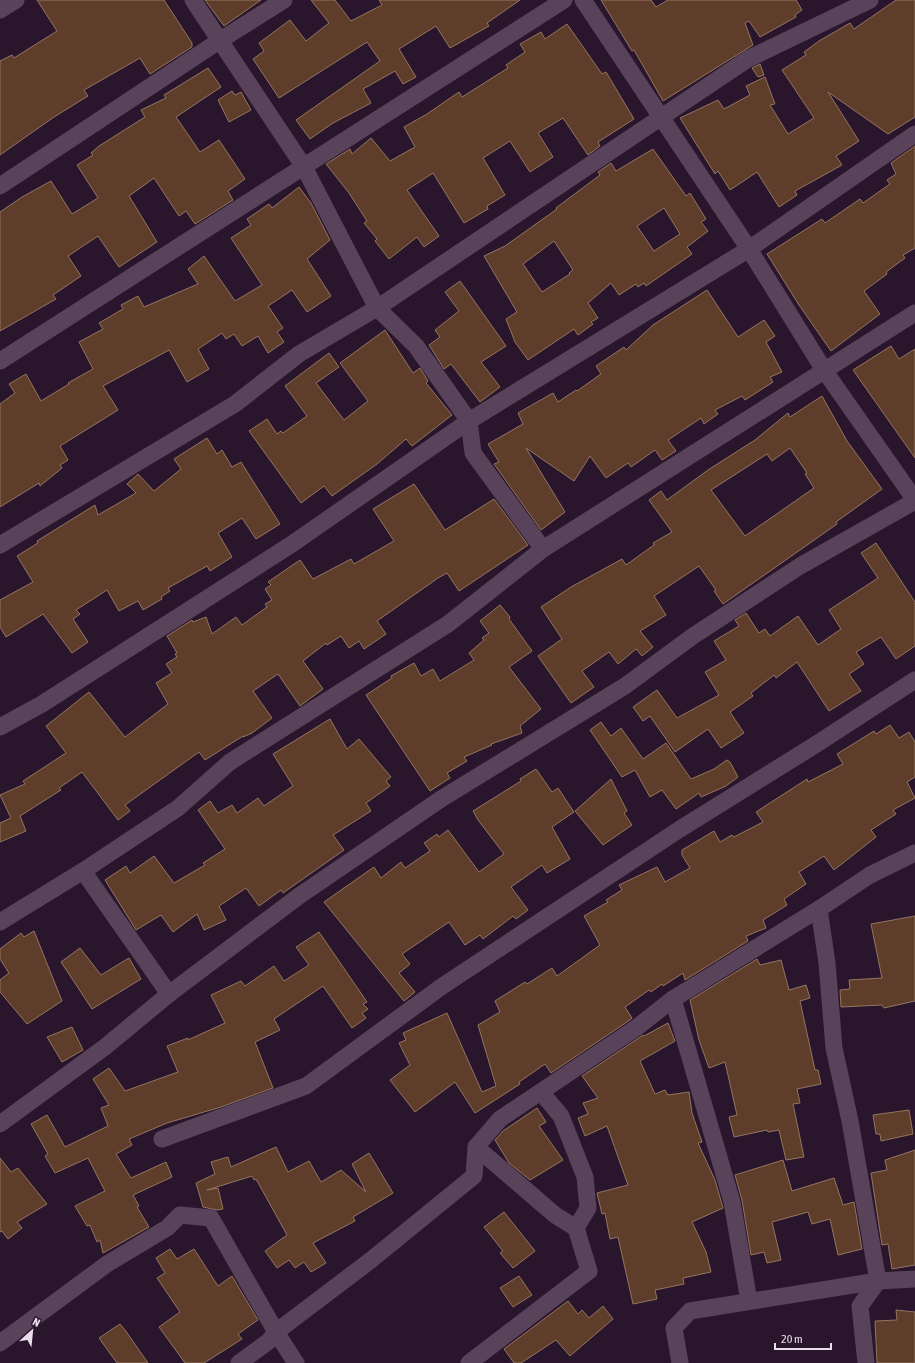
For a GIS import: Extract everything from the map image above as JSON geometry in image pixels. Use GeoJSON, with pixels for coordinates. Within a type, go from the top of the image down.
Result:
{"type":"FeatureCollection","features":[{"type":"Feature","properties":{"kind":"street"},"geometry":{"type":"LineString","coordinates":[[0,10],[16,0]]}},
{"type":"Feature","properties":{"kind":"street"},"geometry":{"type":"LineString","coordinates":[[193,0],[304,167],[377,308],[416,346],[469,420],[473,453],[543,549]]}},
{"type":"Feature","properties":{"kind":"street"},"geometry":{"type":"LineString","coordinates":[[0,186],[219,41],[284,0]]}},
{"type":"Feature","properties":{"kind":"street"},"geometry":{"type":"LineString","coordinates":[[0,362],[564,0]]}},
{"type":"Feature","properties":{"kind":"street"},"geometry":{"type":"LineString","coordinates":[[0,1124],[105,1047],[169,994],[299,896],[441,799],[625,686],[693,636],[800,566],[915,500],[824,370],[749,249],[583,0]]}},
{"type":"Feature","properties":{"kind":"street"},"geometry":{"type":"LineString","coordinates":[[0,545],[235,404],[299,354],[377,308],[661,119],[748,59],[870,0]]}},
{"type":"Feature","properties":{"kind":"street"},"geometry":{"type":"LineString","coordinates":[[0,727],[42,704],[292,544],[469,420],[749,249],[915,134]]}},
{"type":"Feature","properties":{"kind":"street"},"geometry":{"type":"LineString","coordinates":[[0,922],[83,871],[178,808],[230,762],[448,624],[543,549],[915,313]]}},
{"type":"Feature","properties":{"kind":"street"},"geometry":{"type":"LineString","coordinates":[[162,1139],[306,1086],[441,987],[680,829],[815,745],[915,680]]}},
{"type":"Feature","properties":{"kind":"street"},"geometry":{"type":"LineString","coordinates":[[239,1363],[269,1341],[276,1332],[371,1260],[474,1176],[476,1147],[500,1119],[636,1028],[673,999],[819,910],[870,876],[915,853]]}},
{"type":"Feature","properties":{"kind":"street"},"geometry":{"type":"LineString","coordinates":[[83,871],[169,994]]}},
{"type":"Feature","properties":{"kind":"street"},"geometry":{"type":"LineString","coordinates":[[819,910],[828,963],[834,1048],[850,1121],[878,1281],[860,1306],[866,1363]]}},
{"type":"Feature","properties":{"kind":"street"},"geometry":{"type":"LineString","coordinates":[[673,999],[732,1202],[749,1301]]}},
{"type":"Feature","properties":{"kind":"street"},"geometry":{"type":"LineString","coordinates":[[541,1092],[561,1116],[585,1178],[588,1208],[576,1228]]}},
{"type":"Feature","properties":{"kind":"street"},"geometry":{"type":"LineString","coordinates":[[469,1363],[590,1271],[576,1228],[555,1215],[476,1147]]}},
{"type":"Feature","properties":{"kind":"street"},"geometry":{"type":"LineString","coordinates":[[0,1343],[107,1264],[167,1228],[180,1215],[211,1218],[276,1332],[296,1363]]}},
{"type":"Feature","properties":{"kind":"street"},"geometry":{"type":"LineString","coordinates":[[680,1363],[674,1328],[690,1310],[878,1281],[915,1279]]}},
{"type":"Feature","properties":{"kind":"building"},"geometry":{"type":"Polygon","coordinates":[[[37,0],[164,0],[192,43],[192,47],[150,74],[140,58],[84,90],[88,96],[54,117],[0,155],[0,61],[12,55],[14,58],[57,31],[37,0]]]}},
{"type":"Feature","properties":{"kind":"building"},"geometry":{"type":"Polygon","coordinates":[[[205,0],[261,0],[224,26],[205,0]]]}},
{"type":"Feature","properties":{"kind":"building"},"geometry":{"type":"Polygon","coordinates":[[[311,0],[335,0],[351,21],[382,5],[379,0],[520,0],[487,23],[489,26],[450,48],[436,26],[399,49],[416,77],[403,84],[395,71],[363,89],[371,103],[333,123],[310,139],[296,120],[380,61],[367,42],[279,98],[253,59],[264,51],[259,43],[290,20],[306,41],[329,23],[311,0]]]}},
{"type":"Feature","properties":{"kind":"building"},"geometry":{"type":"Polygon","coordinates":[[[601,0],[651,0],[656,7],[668,0],[796,0],[802,10],[795,15],[796,17],[760,37],[749,21],[745,23],[753,45],[663,101],[634,50],[632,51],[601,0]]]}},
{"type":"Feature","properties":{"kind":"building"},"geometry":{"type":"Polygon","coordinates":[[[896,0],[915,0],[915,117],[888,134],[828,92],[859,141],[836,156],[842,165],[795,191],[797,195],[779,207],[757,172],[730,190],[718,171],[715,174],[680,118],[718,100],[724,109],[750,95],[746,86],[765,77],[775,104],[770,105],[788,134],[814,118],[782,70],[806,55],[804,52],[819,41],[850,23],[854,29],[896,0]]]}},
{"type":"Feature","properties":{"kind":"building"},"geometry":{"type":"Polygon","coordinates":[[[567,24],[602,74],[606,72],[634,119],[598,142],[600,146],[588,155],[563,118],[538,133],[553,157],[530,172],[510,141],[483,158],[505,195],[487,206],[488,209],[464,223],[433,173],[407,190],[439,236],[424,247],[417,237],[389,259],[375,241],[377,239],[364,223],[367,221],[349,193],[326,164],[350,149],[352,154],[371,138],[390,161],[415,147],[404,127],[427,114],[459,92],[462,97],[508,68],[506,65],[525,52],[520,44],[541,32],[545,39],[567,24]]]}},
{"type":"Feature","properties":{"kind":"building"},"geometry":{"type":"Polygon","coordinates":[[[760,64],[764,75],[758,77],[752,68],[760,64]]]}},
{"type":"Feature","properties":{"kind":"building"},"geometry":{"type":"Polygon","coordinates":[[[208,68],[221,87],[176,117],[200,152],[219,140],[245,179],[228,191],[233,200],[195,224],[186,211],[179,216],[154,178],[129,196],[157,242],[119,267],[98,236],[68,256],[81,276],[53,295],[56,299],[0,331],[0,212],[22,197],[51,181],[72,214],[98,198],[77,165],[93,155],[91,153],[99,146],[145,117],[141,110],[166,98],[164,95],[208,68]]]}},
{"type":"Feature","properties":{"kind":"building"},"geometry":{"type":"Polygon","coordinates":[[[232,91],[235,95],[241,92],[251,110],[229,122],[218,100],[232,91]]]}},
{"type":"Feature","properties":{"kind":"building"},"geometry":{"type":"Polygon","coordinates":[[[915,146],[915,248],[903,255],[905,258],[864,291],[880,314],[831,351],[799,305],[767,254],[822,219],[825,223],[860,199],[863,203],[890,184],[887,180],[896,174],[891,163],[915,146]]]}},
{"type":"Feature","properties":{"kind":"building"},"geometry":{"type":"Polygon","coordinates":[[[653,149],[686,196],[690,193],[706,219],[701,222],[708,231],[687,247],[692,254],[646,286],[644,283],[638,287],[636,284],[619,295],[611,283],[588,303],[598,318],[591,322],[593,324],[578,335],[574,329],[528,360],[515,342],[506,319],[517,312],[484,256],[505,246],[557,209],[556,208],[600,175],[598,172],[611,163],[616,171],[653,149]],[[664,208],[637,226],[654,251],[680,234],[664,208]],[[554,241],[523,264],[542,292],[570,274],[569,273],[573,270],[554,241]]]}},
{"type":"Feature","properties":{"kind":"building"},"geometry":{"type":"Polygon","coordinates":[[[299,187],[311,203],[330,240],[307,259],[331,296],[307,312],[292,290],[268,306],[283,328],[277,332],[284,342],[268,353],[258,336],[242,346],[234,334],[226,339],[222,333],[198,349],[209,369],[187,382],[169,350],[103,386],[118,410],[60,446],[68,460],[60,465],[62,468],[40,486],[39,483],[0,507],[0,404],[15,393],[9,384],[26,374],[41,401],[93,369],[79,342],[103,329],[99,323],[123,309],[121,305],[138,296],[144,307],[198,284],[188,269],[204,256],[235,301],[262,285],[231,238],[251,225],[247,219],[269,204],[272,208],[299,187]]]}},
{"type":"Feature","properties":{"kind":"building"},"geometry":{"type":"Polygon","coordinates":[[[460,281],[506,346],[481,362],[500,387],[480,402],[451,364],[444,369],[429,345],[440,337],[435,330],[459,311],[445,292],[460,281]]]}},
{"type":"Feature","properties":{"kind":"building"},"geometry":{"type":"Polygon","coordinates":[[[707,290],[738,337],[764,320],[775,336],[766,342],[782,372],[770,377],[773,382],[745,400],[742,396],[715,410],[718,414],[704,424],[701,418],[668,440],[676,451],[662,460],[655,450],[631,467],[628,463],[606,478],[590,456],[574,481],[526,448],[565,512],[541,530],[494,464],[499,462],[488,444],[523,424],[518,413],[553,393],[558,402],[576,390],[577,391],[601,374],[596,366],[624,347],[626,350],[653,325],[707,290]]]}},
{"type":"Feature","properties":{"kind":"building"},"geometry":{"type":"Polygon","coordinates":[[[385,330],[413,373],[420,368],[428,381],[426,383],[452,415],[412,446],[406,439],[377,464],[332,496],[324,486],[301,503],[249,431],[267,419],[277,434],[281,431],[283,433],[307,416],[285,386],[329,353],[339,367],[316,383],[344,420],[368,401],[340,363],[385,330]]]}},
{"type":"Feature","properties":{"kind":"building"},"geometry":{"type":"Polygon","coordinates":[[[891,346],[899,359],[915,349],[915,458],[853,370],[891,346]]]}},
{"type":"Feature","properties":{"kind":"building"},"geometry":{"type":"Polygon","coordinates":[[[822,396],[847,441],[882,489],[836,522],[837,524],[723,604],[714,591],[716,590],[699,566],[654,596],[666,615],[640,631],[653,647],[642,656],[636,649],[618,664],[609,652],[582,671],[594,687],[571,703],[538,656],[562,639],[541,607],[571,587],[622,559],[626,565],[654,545],[653,543],[672,532],[649,500],[661,491],[667,500],[708,470],[755,440],[788,413],[790,417],[822,396]],[[790,448],[772,461],[767,454],[711,490],[745,536],[814,488],[805,474],[807,473],[790,448]]]}},
{"type":"Feature","properties":{"kind":"building"},"geometry":{"type":"Polygon","coordinates":[[[207,438],[217,454],[222,450],[232,467],[241,462],[280,524],[256,539],[242,518],[218,533],[232,557],[210,571],[207,566],[168,588],[170,591],[161,597],[162,599],[143,610],[138,601],[119,611],[107,590],[76,610],[80,614],[73,619],[88,642],[72,653],[43,614],[6,637],[0,627],[0,600],[33,582],[17,556],[38,543],[37,541],[95,505],[98,515],[136,493],[127,484],[138,474],[154,491],[181,469],[174,459],[207,438]]]}},
{"type":"Feature","properties":{"kind":"building"},"geometry":{"type":"Polygon","coordinates":[[[414,484],[445,530],[494,499],[528,545],[459,591],[447,573],[438,578],[377,621],[386,634],[364,649],[359,641],[349,648],[341,636],[327,645],[326,643],[303,661],[323,689],[300,706],[278,674],[253,691],[272,718],[252,733],[243,736],[205,760],[199,752],[125,805],[130,811],[118,820],[82,772],[59,788],[61,790],[20,816],[26,831],[0,842],[0,823],[11,818],[0,795],[25,784],[23,781],[66,753],[46,726],[89,692],[125,737],[168,704],[156,683],[172,673],[166,664],[177,657],[175,654],[177,653],[167,636],[192,620],[193,622],[206,617],[212,634],[236,617],[242,625],[267,607],[265,604],[272,600],[265,589],[271,585],[268,582],[300,560],[313,579],[351,559],[354,564],[394,541],[373,509],[414,484]]]}},
{"type":"Feature","properties":{"kind":"building"},"geometry":{"type":"Polygon","coordinates":[[[876,543],[915,602],[915,646],[896,659],[881,637],[856,652],[864,664],[849,674],[861,691],[829,711],[797,662],[776,678],[774,675],[751,693],[753,696],[730,712],[744,733],[721,748],[708,729],[675,752],[650,716],[643,721],[633,707],[657,690],[677,718],[719,695],[705,672],[726,660],[714,641],[739,626],[735,620],[746,613],[759,633],[765,629],[770,636],[798,616],[818,645],[841,629],[829,610],[878,578],[861,553],[876,543]]]}},
{"type":"Feature","properties":{"kind":"building"},"geometry":{"type":"Polygon","coordinates":[[[500,605],[510,617],[509,619],[532,651],[509,667],[541,709],[520,726],[522,733],[491,744],[492,745],[464,757],[467,761],[447,773],[450,778],[430,791],[366,695],[392,678],[391,676],[414,663],[421,676],[433,669],[440,681],[474,660],[469,653],[484,640],[482,638],[489,633],[480,621],[500,605]]]}},
{"type":"Feature","properties":{"kind":"building"},"geometry":{"type":"Polygon","coordinates":[[[330,719],[347,749],[359,739],[391,777],[386,781],[390,786],[366,803],[371,811],[333,835],[344,850],[283,893],[281,890],[259,906],[246,888],[219,906],[226,920],[204,930],[197,914],[173,932],[161,915],[136,930],[105,880],[126,866],[130,873],[154,856],[174,883],[205,865],[203,863],[225,849],[198,810],[210,801],[218,813],[232,805],[237,813],[258,798],[264,806],[293,786],[273,754],[330,719]]]}},
{"type":"Feature","properties":{"kind":"building"},"geometry":{"type":"Polygon","coordinates":[[[601,722],[611,736],[621,728],[643,759],[666,743],[691,779],[714,769],[727,760],[730,762],[738,777],[726,786],[701,797],[699,793],[676,809],[662,790],[650,797],[635,770],[622,777],[590,730],[601,722]]]}},
{"type":"Feature","properties":{"kind":"building"},"geometry":{"type":"Polygon","coordinates":[[[890,725],[899,738],[909,732],[915,742],[915,777],[907,782],[915,798],[893,810],[896,814],[871,830],[876,837],[834,870],[824,856],[799,872],[806,884],[784,899],[787,905],[763,920],[766,928],[746,936],[748,941],[685,980],[683,973],[663,986],[662,984],[651,992],[649,990],[625,1007],[632,1018],[630,1020],[551,1073],[545,1064],[519,1082],[520,1084],[475,1113],[455,1082],[415,1112],[390,1080],[410,1065],[399,1043],[406,1040],[403,1033],[447,1013],[482,1092],[496,1086],[478,1025],[500,1012],[495,1001],[525,982],[527,984],[552,968],[557,976],[600,945],[584,916],[608,902],[606,900],[622,890],[619,885],[657,867],[665,882],[690,868],[682,855],[682,850],[714,831],[720,842],[732,835],[734,837],[763,822],[756,812],[807,779],[808,782],[843,764],[837,754],[874,731],[876,734],[890,725]]]}},
{"type":"Feature","properties":{"kind":"building"},"geometry":{"type":"Polygon","coordinates":[[[536,769],[552,792],[558,788],[574,812],[552,827],[570,859],[547,873],[542,865],[511,887],[528,910],[516,919],[513,916],[483,939],[480,935],[465,945],[449,922],[402,954],[410,964],[399,973],[415,992],[404,1001],[324,902],[374,867],[381,878],[401,862],[405,868],[430,851],[424,843],[437,834],[439,837],[448,830],[479,872],[504,854],[478,820],[473,811],[521,781],[520,779],[536,769]]]}},
{"type":"Feature","properties":{"kind":"building"},"geometry":{"type":"Polygon","coordinates":[[[611,779],[627,811],[624,813],[632,825],[603,845],[575,811],[611,779]]]}},
{"type":"Feature","properties":{"kind":"building"},"geometry":{"type":"Polygon","coordinates":[[[915,916],[915,1001],[884,1008],[882,1005],[841,1007],[840,990],[850,989],[849,980],[882,978],[871,924],[915,916]]]}},
{"type":"Feature","properties":{"kind":"building"},"geometry":{"type":"Polygon","coordinates":[[[34,931],[62,1001],[27,1024],[0,992],[0,980],[9,973],[0,959],[0,949],[21,933],[24,937],[34,931]]]}},
{"type":"Feature","properties":{"kind":"building"},"geometry":{"type":"Polygon","coordinates":[[[319,932],[367,1002],[363,1004],[368,1009],[362,1013],[366,1018],[352,1028],[323,986],[274,1019],[280,1030],[255,1042],[273,1088],[221,1107],[167,1123],[129,1139],[132,1145],[116,1154],[131,1178],[166,1162],[172,1177],[133,1195],[139,1206],[137,1207],[149,1227],[103,1253],[100,1240],[97,1242],[90,1225],[87,1226],[75,1206],[105,1191],[88,1158],[55,1173],[45,1156],[48,1154],[31,1124],[47,1115],[65,1147],[108,1126],[101,1108],[109,1105],[93,1079],[109,1068],[125,1091],[178,1072],[167,1046],[188,1038],[188,1040],[225,1023],[211,995],[241,981],[245,986],[274,966],[284,981],[309,965],[296,947],[319,932]]]}},
{"type":"Feature","properties":{"kind":"building"},"geometry":{"type":"Polygon","coordinates":[[[80,948],[101,975],[129,958],[141,979],[92,1009],[61,962],[80,948]]]}},
{"type":"Feature","properties":{"kind":"building"},"geometry":{"type":"Polygon","coordinates":[[[757,959],[760,965],[781,960],[789,990],[806,985],[810,998],[800,1001],[815,1070],[818,1070],[821,1084],[797,1089],[800,1103],[793,1104],[804,1157],[786,1160],[779,1130],[768,1132],[767,1130],[734,1137],[729,1117],[737,1115],[725,1062],[709,1068],[699,1040],[690,1000],[757,959]]]}},
{"type":"Feature","properties":{"kind":"building"},"geometry":{"type":"Polygon","coordinates":[[[668,1023],[675,1041],[640,1061],[655,1094],[665,1090],[668,1095],[689,1092],[692,1113],[702,1142],[698,1143],[715,1180],[723,1208],[692,1222],[706,1252],[711,1272],[683,1278],[684,1284],[655,1290],[657,1299],[633,1304],[618,1237],[610,1239],[605,1213],[602,1214],[597,1193],[628,1185],[607,1126],[585,1136],[578,1118],[588,1114],[583,1103],[598,1098],[582,1076],[643,1035],[644,1036],[668,1023]]]}},
{"type":"Feature","properties":{"kind":"building"},"geometry":{"type":"Polygon","coordinates":[[[72,1027],[83,1050],[62,1062],[47,1037],[72,1027]]]}},
{"type":"Feature","properties":{"kind":"building"},"geometry":{"type":"Polygon","coordinates":[[[537,1108],[546,1122],[539,1126],[563,1160],[530,1180],[509,1163],[495,1140],[503,1131],[537,1108]]]}},
{"type":"Feature","properties":{"kind":"building"},"geometry":{"type":"Polygon","coordinates":[[[909,1110],[913,1134],[881,1141],[880,1134],[876,1134],[873,1115],[909,1110]]]}},
{"type":"Feature","properties":{"kind":"building"},"geometry":{"type":"Polygon","coordinates":[[[276,1147],[288,1172],[309,1161],[321,1182],[341,1170],[366,1192],[352,1164],[369,1153],[393,1193],[353,1217],[355,1221],[313,1243],[326,1263],[311,1272],[304,1262],[295,1268],[289,1260],[277,1268],[265,1251],[287,1235],[256,1179],[254,1180],[252,1176],[207,1190],[218,1188],[223,1209],[217,1210],[203,1207],[196,1183],[215,1174],[211,1162],[228,1157],[231,1167],[276,1147]]]}},
{"type":"Feature","properties":{"kind":"building"},"geometry":{"type":"Polygon","coordinates":[[[915,1150],[915,1265],[892,1269],[888,1244],[882,1245],[871,1173],[887,1170],[885,1160],[915,1150]]]}},
{"type":"Feature","properties":{"kind":"building"},"geometry":{"type":"Polygon","coordinates":[[[0,1158],[11,1172],[18,1168],[47,1204],[17,1222],[22,1228],[8,1239],[2,1231],[0,1232],[0,1158]]]}},
{"type":"Feature","properties":{"kind":"building"},"geometry":{"type":"Polygon","coordinates":[[[783,1160],[792,1191],[834,1178],[843,1205],[854,1202],[862,1249],[838,1255],[830,1219],[812,1224],[808,1212],[772,1222],[781,1260],[767,1263],[764,1252],[751,1255],[742,1200],[735,1175],[783,1160]]]}},
{"type":"Feature","properties":{"kind":"building"},"geometry":{"type":"Polygon","coordinates":[[[504,1212],[535,1251],[513,1268],[500,1253],[503,1251],[484,1227],[504,1212]]]}},
{"type":"Feature","properties":{"kind":"building"},"geometry":{"type":"Polygon","coordinates":[[[170,1249],[177,1259],[194,1249],[218,1286],[232,1276],[258,1320],[238,1334],[242,1339],[204,1363],[185,1363],[159,1327],[180,1312],[157,1278],[165,1273],[156,1258],[170,1249]]]}},
{"type":"Feature","properties":{"kind":"building"},"geometry":{"type":"Polygon","coordinates":[[[519,1276],[532,1295],[513,1307],[500,1288],[519,1276]]]}},
{"type":"Feature","properties":{"kind":"building"},"geometry":{"type":"Polygon","coordinates":[[[568,1301],[578,1314],[582,1310],[589,1318],[603,1306],[613,1319],[570,1356],[556,1340],[521,1363],[514,1363],[504,1349],[568,1301]]]}},
{"type":"Feature","properties":{"kind":"building"},"geometry":{"type":"Polygon","coordinates":[[[896,1310],[915,1312],[915,1363],[877,1363],[875,1321],[897,1320],[896,1310]]]}},
{"type":"Feature","properties":{"kind":"building"},"geometry":{"type":"Polygon","coordinates":[[[120,1324],[148,1363],[117,1363],[99,1338],[120,1324]]]}}]}
